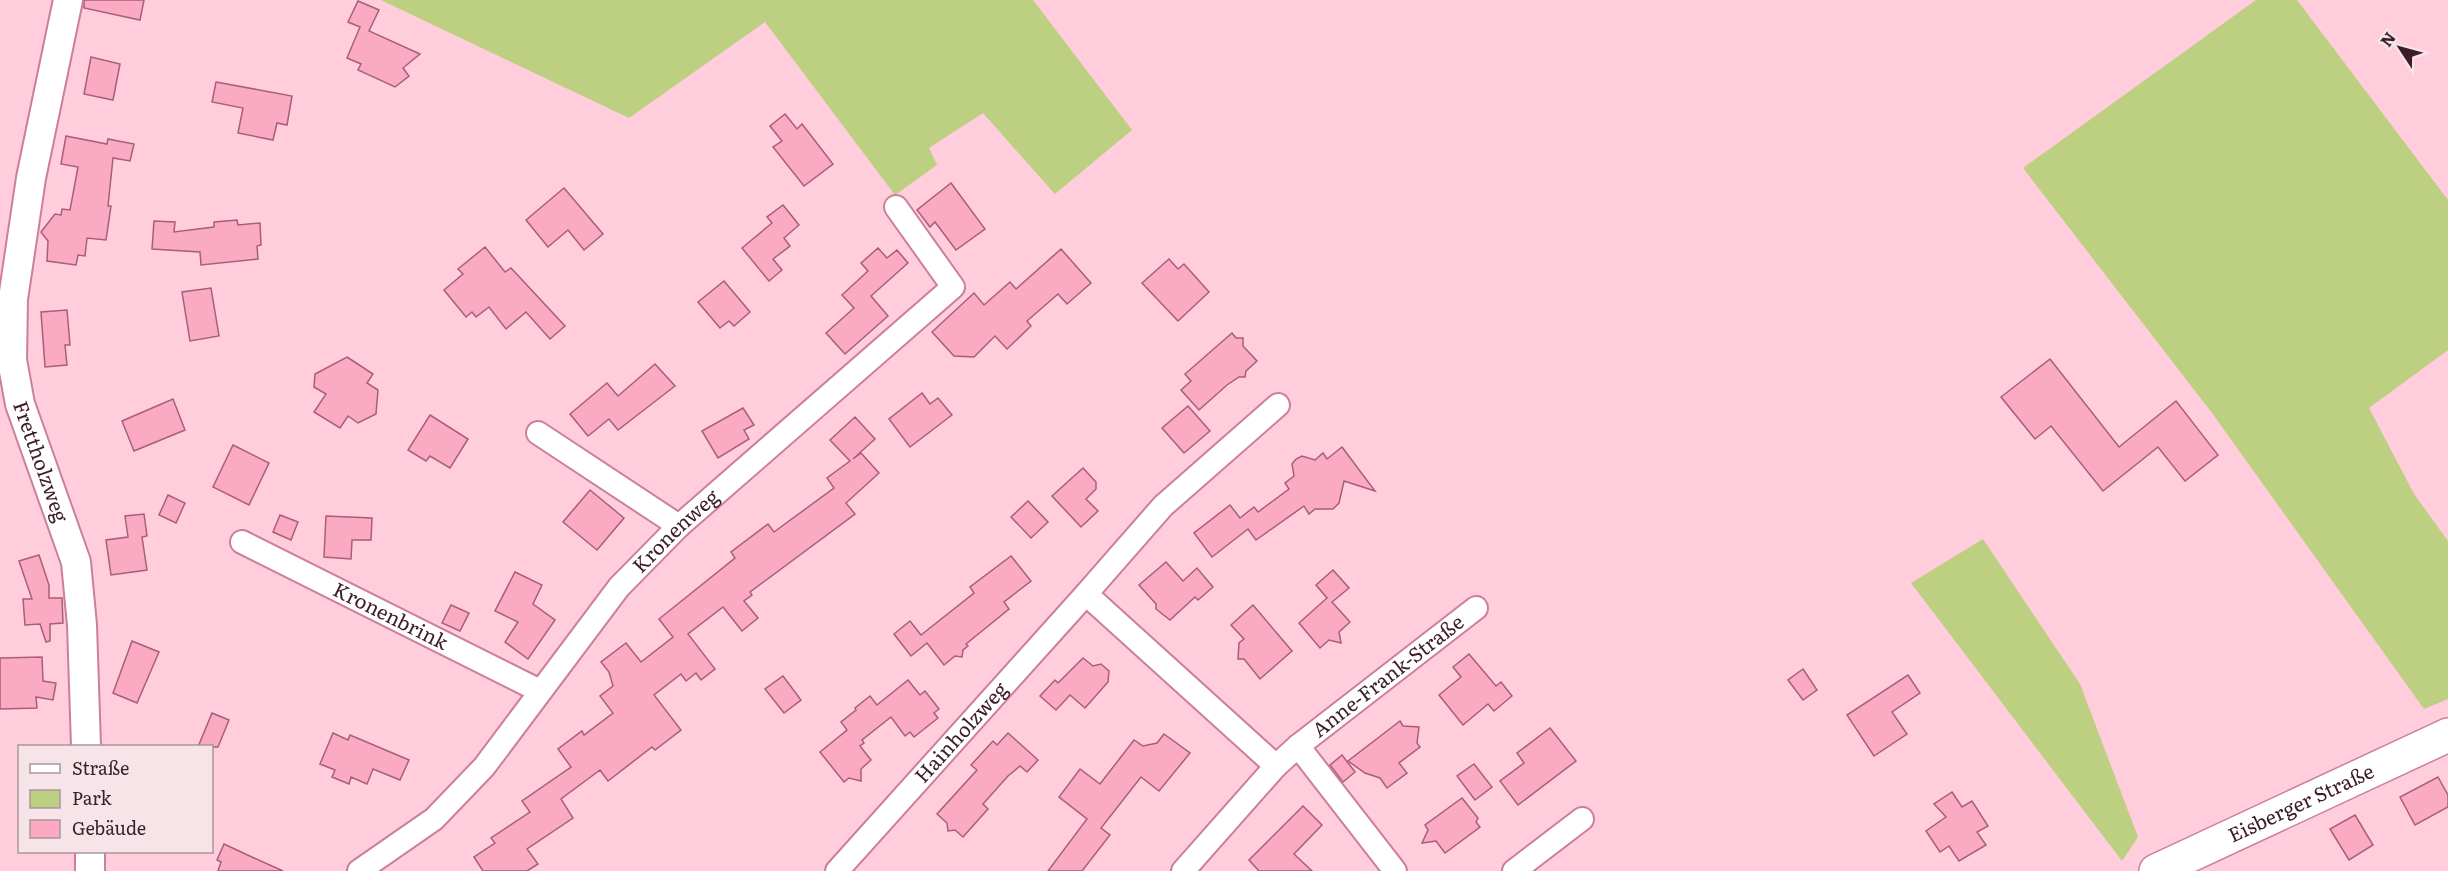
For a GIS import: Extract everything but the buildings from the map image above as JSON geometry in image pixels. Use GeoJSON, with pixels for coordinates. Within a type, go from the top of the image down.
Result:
{"type":"FeatureCollection","features":[{"type":"Feature","properties":{"kind":"main road","name":"Eisberger Straße"},"geometry":{"type":"LineString","coordinates":[[2156,871],[2448,735]]}},
{"type":"Feature","properties":{"kind":"street","name":"Frettholzweg"},"geometry":{"type":"LineString","coordinates":[[68,0],[31,178],[13,298],[12,360],[20,404],[76,562],[82,626],[86,745]]}},
{"type":"Feature","properties":{"kind":"street","name":"Kronenweg"},"geometry":{"type":"LineString","coordinates":[[359,871],[434,819],[484,767],[619,586],[679,526],[954,287],[896,207]]}},
{"type":"Feature","properties":{"kind":"street","name":"Hainholzweg"},"geometry":{"type":"LineString","coordinates":[[837,871],[1163,506],[1278,405]]}},
{"type":"Feature","properties":{"kind":"street"},"geometry":{"type":"LineString","coordinates":[[538,433],[679,526]]}},
{"type":"Feature","properties":{"kind":"street","name":"Kronenbrink"},"geometry":{"type":"LineString","coordinates":[[242,542],[540,691]]}},
{"type":"Feature","properties":{"kind":"street"},"geometry":{"type":"LineString","coordinates":[[1086,594],[1276,766]]}},
{"type":"Feature","properties":{"kind":"street","name":"Anne-Frank-Straße"},"geometry":{"type":"LineString","coordinates":[[1183,871],[1276,766],[1298,746],[1476,608]]}},
{"type":"Feature","properties":{"kind":"street","name":"Anne-Frank-Straße"},"geometry":{"type":"LineString","coordinates":[[1298,746],[1395,871]]}},
{"type":"Feature","properties":{"kind":"street"},"geometry":{"type":"LineString","coordinates":[[1514,871],[1582,819]]}},
{"type":"Feature","properties":{"kind":"street"},"geometry":{"type":"LineString","coordinates":[[90,853],[90,871]]}},
{"type":"Feature","properties":{"kind":"green space"},"geometry":{"type":"Polygon","coordinates":[[[381,0],[1033,0],[1132,130],[1055,194],[983,113],[929,148],[937,165],[895,195],[765,22],[629,118],[381,0]]]}},
{"type":"Feature","properties":{"kind":"green space"},"geometry":{"type":"Polygon","coordinates":[[[2256,0],[2297,0],[2448,200],[2448,350],[2369,408],[2414,494],[2448,541],[2448,699],[2424,709],[2212,413],[2023,168],[2256,0]]]}},
{"type":"Feature","properties":{"kind":"green space"},"geometry":{"type":"Polygon","coordinates":[[[1983,539],[2080,684],[2138,837],[2122,861],[1911,583],[1983,539]]]}}]}
